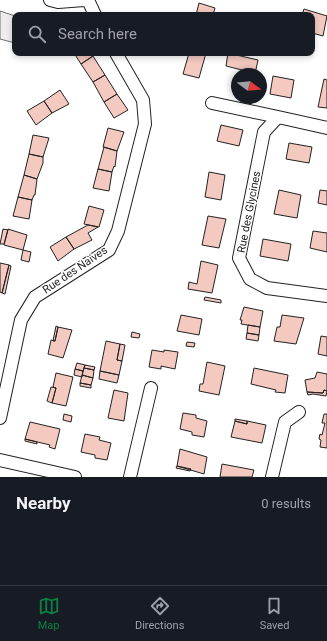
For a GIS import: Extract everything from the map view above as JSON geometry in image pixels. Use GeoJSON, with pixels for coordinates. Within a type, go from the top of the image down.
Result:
{"type":"FeatureCollection","features":[{"type":"Feature","properties":{"kind":"street"},"geometry":{"type":"LineString","coordinates":[[50,0],[58,2],[84,0]]}},
{"type":"Feature","properties":{"kind":"street"},"geometry":{"type":"LineString","coordinates":[[88,0],[94,12]]}},
{"type":"Feature","properties":{"kind":"street","name":"Rue des Naïves"},"geometry":{"type":"LineString","coordinates":[[0,418],[21,320],[35,297],[109,250],[118,231],[145,124],[143,100],[118,56]]}},
{"type":"Feature","properties":{"kind":"street"},"geometry":{"type":"LineString","coordinates":[[212,103],[327,128]]}},
{"type":"Feature","properties":{"kind":"street","name":"Rue des Glycines"},"geometry":{"type":"LineString","coordinates":[[278,117],[264,132],[239,258],[250,279],[267,288],[327,296]]}},
{"type":"Feature","properties":{"kind":"street"},"geometry":{"type":"LineString","coordinates":[[130,477],[151,388]]}},
{"type":"Feature","properties":{"kind":"street"},"geometry":{"type":"LineString","coordinates":[[272,477],[285,422],[299,412]]}},
{"type":"Feature","properties":{"kind":"street"},"geometry":{"type":"LineString","coordinates":[[0,460],[75,477]]}},
{"type":"Feature","properties":{"kind":"shaded area"},"geometry":{"type":"Polygon","coordinates":[[[0,11],[12,15],[12,42],[0,39],[0,11]]]}},
{"type":"Feature","properties":{"kind":"building"},"geometry":{"type":"Polygon","coordinates":[[[199,3],[215,8],[214,12],[197,12],[199,3]]]}},
{"type":"Feature","properties":{"kind":"building"},"geometry":{"type":"Polygon","coordinates":[[[304,9],[314,12],[303,12],[304,9]]]}},
{"type":"Feature","properties":{"kind":"building"},"geometry":{"type":"Polygon","coordinates":[[[315,12],[327,16],[323,36],[315,34],[315,12]]]}},
{"type":"Feature","properties":{"kind":"building"},"geometry":{"type":"Polygon","coordinates":[[[76,56],[93,56],[81,64],[76,56]]]}},
{"type":"Feature","properties":{"kind":"building"},"geometry":{"type":"Polygon","coordinates":[[[93,56],[105,75],[93,82],[81,64],[93,56]]]}},
{"type":"Feature","properties":{"kind":"building"},"geometry":{"type":"Polygon","coordinates":[[[188,56],[205,56],[199,78],[183,74],[188,56]]]}},
{"type":"Feature","properties":{"kind":"building"},"geometry":{"type":"Polygon","coordinates":[[[228,56],[241,56],[258,60],[256,68],[234,68],[226,66],[228,56]]]}},
{"type":"Feature","properties":{"kind":"building"},"geometry":{"type":"Polygon","coordinates":[[[105,75],[117,94],[104,102],[93,82],[105,75]]]}},
{"type":"Feature","properties":{"kind":"building"},"geometry":{"type":"Polygon","coordinates":[[[273,76],[294,80],[291,98],[270,94],[273,76]]]}},
{"type":"Feature","properties":{"kind":"building"},"geometry":{"type":"Polygon","coordinates":[[[324,79],[327,80],[327,108],[318,107],[324,79]]]}},
{"type":"Feature","properties":{"kind":"building"},"geometry":{"type":"Polygon","coordinates":[[[60,90],[69,104],[52,113],[44,101],[60,90]]]}},
{"type":"Feature","properties":{"kind":"building"},"geometry":{"type":"Polygon","coordinates":[[[117,94],[128,110],[114,118],[104,102],[117,94]]]}},
{"type":"Feature","properties":{"kind":"building"},"geometry":{"type":"Polygon","coordinates":[[[44,101],[52,113],[36,125],[27,111],[44,101]]]}},
{"type":"Feature","properties":{"kind":"building"},"geometry":{"type":"Polygon","coordinates":[[[221,125],[243,130],[239,146],[217,141],[221,125]]]}},
{"type":"Feature","properties":{"kind":"building"},"geometry":{"type":"Polygon","coordinates":[[[108,128],[124,132],[117,151],[103,147],[108,128]]]}},
{"type":"Feature","properties":{"kind":"building"},"geometry":{"type":"Polygon","coordinates":[[[33,135],[49,138],[43,157],[29,154],[33,135]]]}},
{"type":"Feature","properties":{"kind":"building"},"geometry":{"type":"Polygon","coordinates":[[[289,143],[312,147],[309,163],[286,159],[289,143]]]}},
{"type":"Feature","properties":{"kind":"building"},"geometry":{"type":"Polygon","coordinates":[[[104,147],[117,151],[115,167],[114,166],[112,172],[98,169],[104,147]]]}},
{"type":"Feature","properties":{"kind":"building"},"geometry":{"type":"Polygon","coordinates":[[[29,154],[43,157],[43,163],[37,179],[24,175],[29,154]]]}},
{"type":"Feature","properties":{"kind":"building"},"geometry":{"type":"Polygon","coordinates":[[[98,169],[112,172],[109,191],[93,188],[98,169]]]}},
{"type":"Feature","properties":{"kind":"building"},"geometry":{"type":"Polygon","coordinates":[[[209,172],[225,175],[221,200],[205,197],[209,172]]]}},
{"type":"Feature","properties":{"kind":"building"},"geometry":{"type":"Polygon","coordinates":[[[24,175],[37,179],[35,195],[32,200],[18,197],[24,175]]]}},
{"type":"Feature","properties":{"kind":"building"},"geometry":{"type":"Polygon","coordinates":[[[279,190],[301,195],[297,218],[274,214],[279,190]]]}},
{"type":"Feature","properties":{"kind":"building"},"geometry":{"type":"Polygon","coordinates":[[[320,190],[327,191],[327,205],[318,203],[320,190]]]}},
{"type":"Feature","properties":{"kind":"building"},"geometry":{"type":"Polygon","coordinates":[[[18,197],[32,200],[29,219],[13,216],[18,197]]]}},
{"type":"Feature","properties":{"kind":"building"},"geometry":{"type":"Polygon","coordinates":[[[89,206],[104,210],[99,227],[84,224],[89,206]]]}},
{"type":"Feature","properties":{"kind":"building"},"geometry":{"type":"Polygon","coordinates":[[[208,216],[226,219],[219,248],[202,245],[208,216]]]}},
{"type":"Feature","properties":{"kind":"building"},"geometry":{"type":"Polygon","coordinates":[[[88,225],[98,227],[88,233],[92,240],[74,249],[66,237],[88,225]]]}},
{"type":"Feature","properties":{"kind":"building"},"geometry":{"type":"Polygon","coordinates":[[[3,229],[8,230],[4,244],[0,244],[3,229]]]}},
{"type":"Feature","properties":{"kind":"building"},"geometry":{"type":"Polygon","coordinates":[[[8,229],[27,235],[23,250],[4,245],[8,229]]]}},
{"type":"Feature","properties":{"kind":"building"},"geometry":{"type":"Polygon","coordinates":[[[313,231],[327,233],[327,252],[310,248],[313,231]]]}},
{"type":"Feature","properties":{"kind":"building"},"geometry":{"type":"Polygon","coordinates":[[[66,237],[74,249],[58,261],[50,247],[66,237]]]}},
{"type":"Feature","properties":{"kind":"building"},"geometry":{"type":"Polygon","coordinates":[[[263,239],[291,244],[288,261],[260,256],[263,239]]]}},
{"type":"Feature","properties":{"kind":"building"},"geometry":{"type":"Polygon","coordinates":[[[23,250],[31,252],[29,262],[21,260],[23,250]]]}},
{"type":"Feature","properties":{"kind":"building"},"geometry":{"type":"Polygon","coordinates":[[[201,261],[218,265],[212,293],[188,289],[189,282],[197,284],[201,261]]]}},
{"type":"Feature","properties":{"kind":"building"},"geometry":{"type":"Polygon","coordinates":[[[0,263],[9,265],[2,293],[0,292],[0,263]]]}},
{"type":"Feature","properties":{"kind":"building"},"geometry":{"type":"Polygon","coordinates":[[[9,265],[11,266],[5,294],[2,293],[9,265]]]}},
{"type":"Feature","properties":{"kind":"building"},"geometry":{"type":"Polygon","coordinates":[[[205,297],[221,300],[221,303],[204,300],[205,297]]]}},
{"type":"Feature","properties":{"kind":"building"},"geometry":{"type":"Polygon","coordinates":[[[244,307],[263,311],[260,327],[241,324],[242,320],[240,320],[244,307]]]}},
{"type":"Feature","properties":{"kind":"building"},"geometry":{"type":"Polygon","coordinates":[[[181,315],[202,319],[199,335],[177,331],[181,315]]]}},
{"type":"Feature","properties":{"kind":"building"},"geometry":{"type":"Polygon","coordinates":[[[282,315],[304,318],[296,344],[274,341],[277,327],[280,327],[282,315]]]}},
{"type":"Feature","properties":{"kind":"building"},"geometry":{"type":"Polygon","coordinates":[[[248,325],[260,327],[259,335],[247,333],[248,325]]]}},
{"type":"Feature","properties":{"kind":"building"},"geometry":{"type":"Polygon","coordinates":[[[56,326],[58,327],[55,341],[53,341],[56,326]]]}},
{"type":"Feature","properties":{"kind":"building"},"geometry":{"type":"Polygon","coordinates":[[[58,327],[72,330],[63,358],[48,354],[51,340],[55,341],[58,327]]]}},
{"type":"Feature","properties":{"kind":"building"},"geometry":{"type":"Polygon","coordinates":[[[132,332],[140,334],[139,338],[131,337],[132,332]]]}},
{"type":"Feature","properties":{"kind":"building"},"geometry":{"type":"Polygon","coordinates":[[[247,333],[259,335],[258,341],[246,339],[247,333]]]}},
{"type":"Feature","properties":{"kind":"building"},"geometry":{"type":"Polygon","coordinates":[[[321,336],[327,337],[327,356],[318,354],[321,336]]]}},
{"type":"Feature","properties":{"kind":"building"},"geometry":{"type":"Polygon","coordinates":[[[106,341],[120,344],[117,360],[122,361],[119,375],[100,371],[106,341]]]}},
{"type":"Feature","properties":{"kind":"building"},"geometry":{"type":"Polygon","coordinates":[[[187,342],[195,343],[194,347],[186,346],[187,342]]]}},
{"type":"Feature","properties":{"kind":"building"},"geometry":{"type":"Polygon","coordinates":[[[120,344],[125,345],[122,361],[117,360],[120,344]]]}},
{"type":"Feature","properties":{"kind":"building"},"geometry":{"type":"Polygon","coordinates":[[[152,350],[178,352],[175,369],[161,366],[161,369],[149,367],[152,350]]]}},
{"type":"Feature","properties":{"kind":"building"},"geometry":{"type":"Polygon","coordinates":[[[207,362],[225,366],[219,395],[199,391],[200,384],[203,384],[207,362]]]}},
{"type":"Feature","properties":{"kind":"building"},"geometry":{"type":"Polygon","coordinates":[[[77,363],[85,365],[83,371],[75,369],[77,363]]]}},
{"type":"Feature","properties":{"kind":"building"},"geometry":{"type":"Polygon","coordinates":[[[85,365],[95,367],[94,370],[84,368],[85,365]]]}},
{"type":"Feature","properties":{"kind":"building"},"geometry":{"type":"Polygon","coordinates":[[[84,368],[94,370],[93,378],[82,375],[84,368]]]}},
{"type":"Feature","properties":{"kind":"building"},"geometry":{"type":"Polygon","coordinates":[[[254,368],[288,375],[285,393],[275,392],[276,390],[251,384],[254,368]]]}},
{"type":"Feature","properties":{"kind":"building"},"geometry":{"type":"Polygon","coordinates":[[[75,369],[83,371],[82,377],[74,375],[75,369]]]}},
{"type":"Feature","properties":{"kind":"building"},"geometry":{"type":"Polygon","coordinates":[[[100,371],[119,375],[117,383],[99,379],[100,371]]]}},
{"type":"Feature","properties":{"kind":"building"},"geometry":{"type":"Polygon","coordinates":[[[317,372],[327,374],[327,391],[324,390],[323,393],[307,392],[305,380],[315,378],[317,372]]]}},
{"type":"Feature","properties":{"kind":"building"},"geometry":{"type":"Polygon","coordinates":[[[56,373],[73,377],[66,406],[52,403],[56,388],[53,387],[56,373]]]}},
{"type":"Feature","properties":{"kind":"building"},"geometry":{"type":"Polygon","coordinates":[[[82,375],[93,378],[91,385],[80,383],[82,375]]]}},
{"type":"Feature","properties":{"kind":"building"},"geometry":{"type":"Polygon","coordinates":[[[80,383],[91,385],[91,388],[80,386],[80,383]]]}},
{"type":"Feature","properties":{"kind":"building"},"geometry":{"type":"Polygon","coordinates":[[[51,387],[56,388],[52,403],[47,401],[51,387]]]}},
{"type":"Feature","properties":{"kind":"building"},"geometry":{"type":"Polygon","coordinates":[[[114,390],[128,393],[124,421],[108,418],[114,390]]]}},
{"type":"Feature","properties":{"kind":"building"},"geometry":{"type":"Polygon","coordinates":[[[324,390],[327,391],[326,396],[313,394],[308,395],[307,392],[323,393],[324,390]]]}},
{"type":"Feature","properties":{"kind":"building"},"geometry":{"type":"Polygon","coordinates":[[[183,413],[196,415],[196,418],[207,421],[204,437],[192,435],[192,432],[180,429],[183,413]]]}},
{"type":"Feature","properties":{"kind":"building"},"geometry":{"type":"Polygon","coordinates":[[[64,414],[72,416],[71,422],[63,420],[64,414]]]}},
{"type":"Feature","properties":{"kind":"building"},"geometry":{"type":"Polygon","coordinates":[[[324,414],[327,414],[327,448],[320,447],[321,440],[319,439],[320,434],[322,435],[325,423],[322,423],[324,414]]]}},
{"type":"Feature","properties":{"kind":"building"},"geometry":{"type":"Polygon","coordinates":[[[235,419],[247,421],[247,424],[235,421],[235,419]]]}},
{"type":"Feature","properties":{"kind":"building"},"geometry":{"type":"Polygon","coordinates":[[[235,421],[247,424],[247,421],[266,425],[262,443],[231,437],[235,421]]]}},
{"type":"Feature","properties":{"kind":"building"},"geometry":{"type":"Polygon","coordinates":[[[30,422],[60,429],[55,449],[49,447],[50,445],[25,439],[30,422]]]}},
{"type":"Feature","properties":{"kind":"building"},"geometry":{"type":"Polygon","coordinates":[[[85,434],[100,437],[99,440],[111,443],[107,460],[95,458],[95,455],[81,452],[85,434]]]}},
{"type":"Feature","properties":{"kind":"building"},"geometry":{"type":"Polygon","coordinates":[[[25,439],[37,442],[37,444],[25,441],[25,439]]]}},
{"type":"Feature","properties":{"kind":"building"},"geometry":{"type":"Polygon","coordinates":[[[180,449],[207,457],[204,474],[177,466],[180,449]]]}},
{"type":"Feature","properties":{"kind":"building"},"geometry":{"type":"Polygon","coordinates":[[[222,464],[254,470],[252,477],[220,477],[222,464]]]}},
{"type":"Feature","properties":{"kind":"building"},"geometry":{"type":"Polygon","coordinates":[[[177,466],[191,469],[190,471],[176,468],[177,466]]]}}]}
